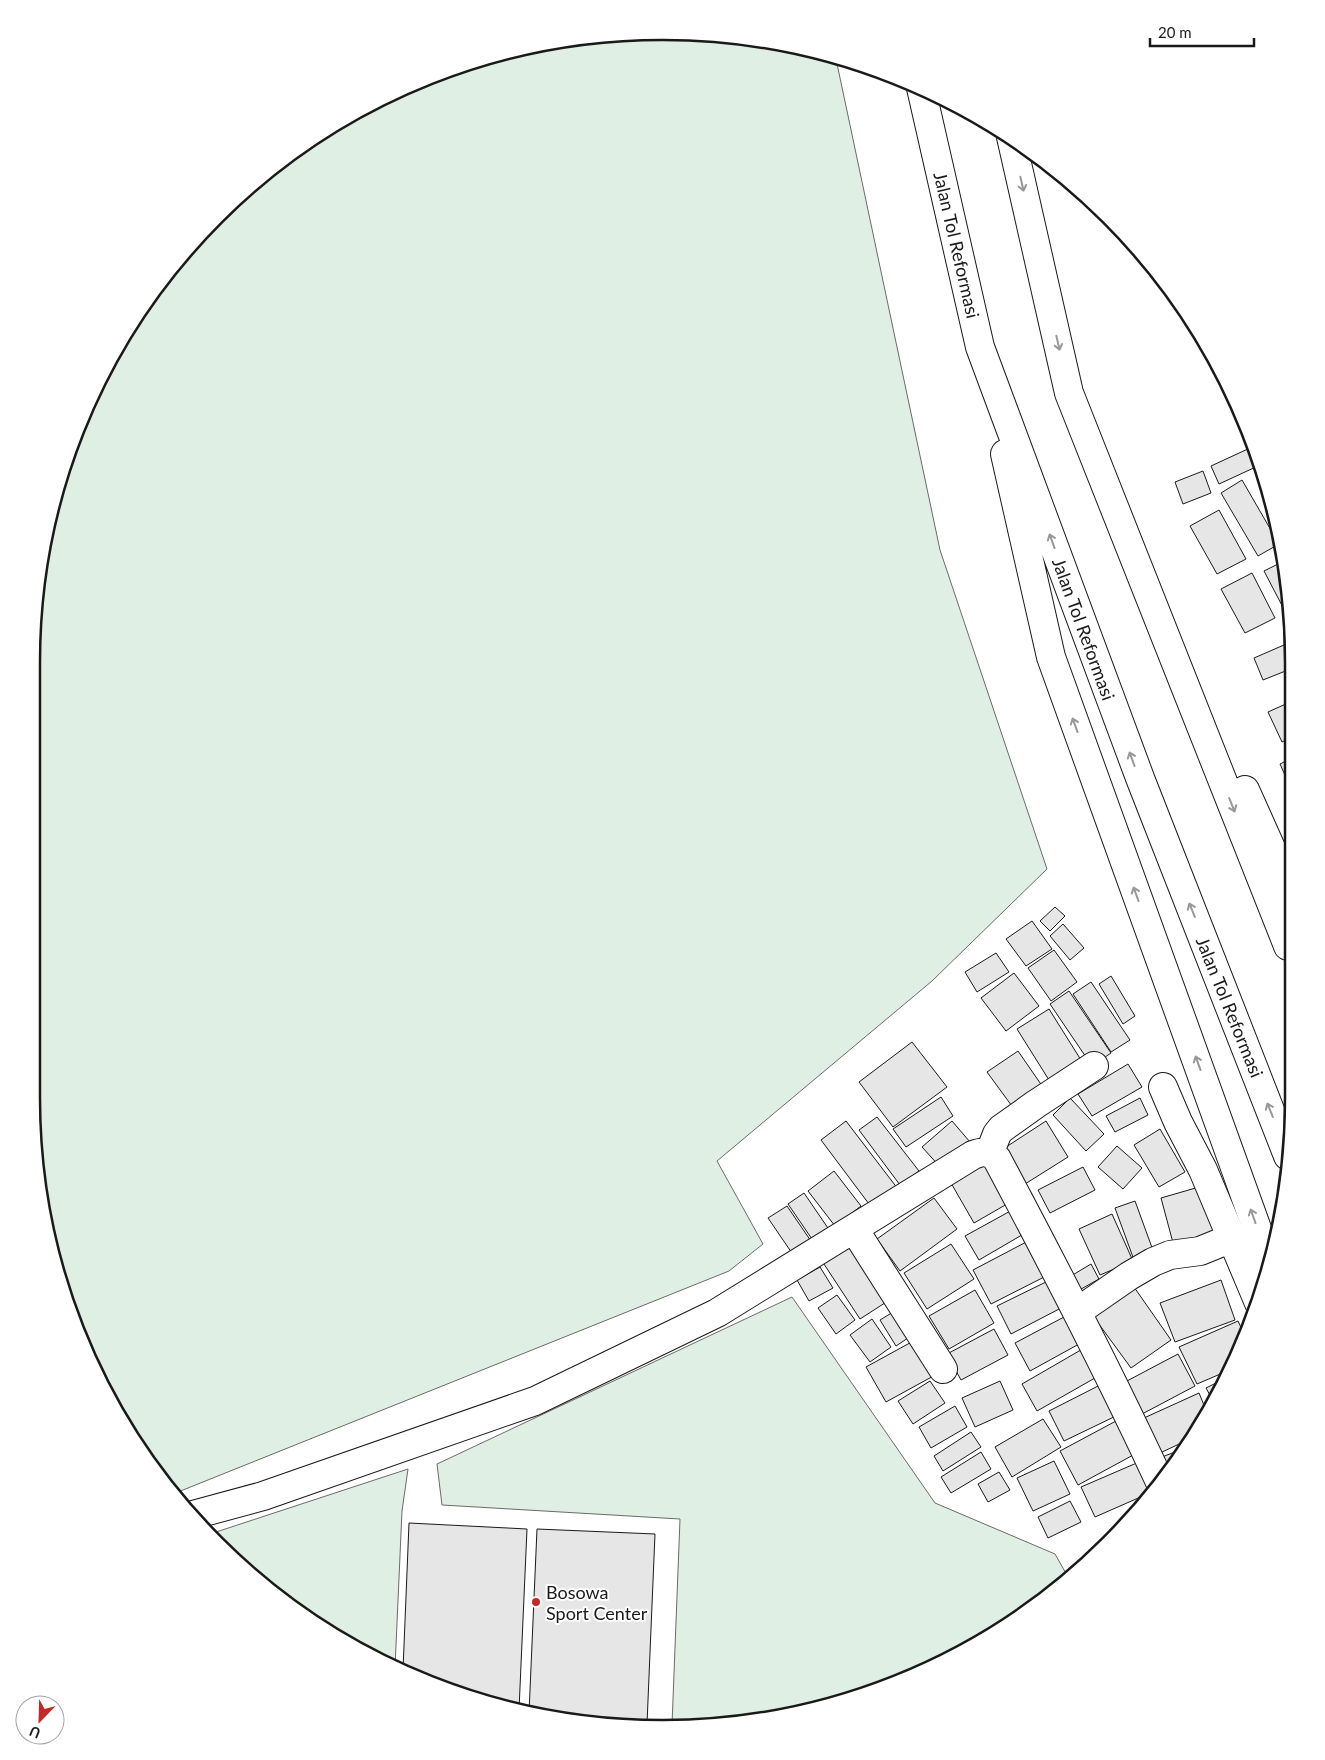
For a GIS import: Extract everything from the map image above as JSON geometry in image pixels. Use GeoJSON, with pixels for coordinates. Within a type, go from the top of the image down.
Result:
{"type":"FeatureCollection","features":[{"type":"Feature","properties":{"kind":"main road","name":"Jalan Tol Reformasi"},"geometry":{"type":"LineString","coordinates":[[923,97],[980,347],[1140,778],[1283,1144]]}},
{"type":"Feature","properties":{"kind":"main road"},"geometry":{"type":"LineString","coordinates":[[1014,149],[1069,393],[1285,938]]}},
{"type":"Feature","properties":{"kind":"main road"},"geometry":{"type":"LineString","coordinates":[[980,347],[1051,657],[1266,1252]]}},
{"type":"Feature","properties":{"kind":"main road"},"geometry":{"type":"LineString","coordinates":[[1069,393],[1285,879]]}},
{"type":"Feature","properties":{"kind":"main road"},"geometry":{"type":"LineString","coordinates":[[990,1152],[1001,1129],[1094,1066]]}},
{"type":"Feature","properties":{"kind":"main road"},"geometry":{"type":"LineString","coordinates":[[1163,1087],[1178,1122],[1203,1170],[1254,1291]]}},
{"type":"Feature","properties":{"kind":"main road"},"geometry":{"type":"LineString","coordinates":[[199,1513],[263,1496],[535,1401],[717,1313],[980,1152],[990,1152],[997,1159],[1120,1394],[1157,1475]]}},
{"type":"Feature","properties":{"kind":"main road"},"geometry":{"type":"LineString","coordinates":[[854,1229],[943,1370]]}},
{"type":"Feature","properties":{"kind":"main road"},"geometry":{"type":"LineString","coordinates":[[1077,1312],[1152,1262],[1170,1255],[1200,1251],[1232,1238]]}},
{"type":"Feature","properties":{"kind":"green space"},"geometry":{"type":"Polygon","coordinates":[[[622,41],[703,41],[744,45],[784,52],[837,65],[940,550],[1047,869],[932,981],[717,1161],[763,1244],[729,1271],[181,1491],[145,1443],[123,1409],[87,1336],[61,1259],[45,1179],[40,1098],[41,622],[45,581],[61,501],[87,424],[104,387],[123,351],[145,317],[194,252],[252,194],[317,145],[351,123],[424,87],[501,61],[581,45],[622,41]]]}},
{"type":"Feature","properties":{"kind":"green space"},"geometry":{"type":"Polygon","coordinates":[[[792,1297],[935,1503],[1055,1554],[1065,1572],[1008,1615],[974,1637],[901,1673],[824,1699],[784,1708],[744,1715],[672,1720],[680,1519],[442,1505],[437,1464],[792,1297]]]}},
{"type":"Feature","properties":{"kind":"green space"},"geometry":{"type":"Polygon","coordinates":[[[408,1469],[402,1511],[395,1660],[351,1637],[317,1615],[252,1566],[216,1532],[408,1469]]]}},
{"type":"Feature","properties":{"kind":"building"},"geometry":{"type":"Polygon","coordinates":[[[1247,449],[1254,468],[1219,484],[1211,466],[1247,449]]]}},
{"type":"Feature","properties":{"kind":"building"},"geometry":{"type":"Polygon","coordinates":[[[1203,471],[1211,493],[1183,504],[1175,482],[1203,471]]]}},
{"type":"Feature","properties":{"kind":"building"},"geometry":{"type":"Polygon","coordinates":[[[1242,480],[1270,529],[1274,547],[1258,556],[1221,493],[1242,480]]]}},
{"type":"Feature","properties":{"kind":"building"},"geometry":{"type":"Polygon","coordinates":[[[1219,510],[1246,559],[1217,574],[1190,526],[1219,510]]]}},
{"type":"Feature","properties":{"kind":"building"},"geometry":{"type":"Polygon","coordinates":[[[1277,564],[1282,606],[1264,571],[1277,564]]]}},
{"type":"Feature","properties":{"kind":"building"},"geometry":{"type":"Polygon","coordinates":[[[1252,573],[1275,618],[1245,633],[1221,589],[1252,573]]]}},
{"type":"Feature","properties":{"kind":"building"},"geometry":{"type":"Polygon","coordinates":[[[1284,645],[1285,671],[1263,680],[1254,658],[1284,645]]]}},
{"type":"Feature","properties":{"kind":"building"},"geometry":{"type":"Polygon","coordinates":[[[1285,704],[1285,740],[1282,742],[1268,712],[1285,704]]]}},
{"type":"Feature","properties":{"kind":"building"},"geometry":{"type":"Polygon","coordinates":[[[1285,762],[1285,775],[1280,764],[1285,762]]]}},
{"type":"Feature","properties":{"kind":"building"},"geometry":{"type":"Polygon","coordinates":[[[1055,907],[1065,916],[1050,931],[1040,921],[1055,907]]]}},
{"type":"Feature","properties":{"kind":"building"},"geometry":{"type":"Polygon","coordinates":[[[1032,921],[1052,949],[1026,966],[1006,939],[1032,921]]]}},
{"type":"Feature","properties":{"kind":"building"},"geometry":{"type":"Polygon","coordinates":[[[1063,924],[1084,948],[1070,960],[1050,936],[1063,924]]]}},
{"type":"Feature","properties":{"kind":"building"},"geometry":{"type":"Polygon","coordinates":[[[1054,950],[1077,982],[1051,1001],[1028,968],[1054,950]]]}},
{"type":"Feature","properties":{"kind":"building"},"geometry":{"type":"Polygon","coordinates":[[[996,953],[1009,972],[977,992],[965,972],[996,953]]]}},
{"type":"Feature","properties":{"kind":"building"},"geometry":{"type":"Polygon","coordinates":[[[1014,973],[1039,1006],[1006,1031],[981,998],[1014,973]]]}},
{"type":"Feature","properties":{"kind":"building"},"geometry":{"type":"Polygon","coordinates":[[[1111,976],[1135,1016],[1123,1024],[1099,984],[1111,976]]]}},
{"type":"Feature","properties":{"kind":"building"},"geometry":{"type":"Polygon","coordinates":[[[1091,982],[1130,1040],[1111,1052],[1073,994],[1091,982]]]}},
{"type":"Feature","properties":{"kind":"building"},"geometry":{"type":"Polygon","coordinates":[[[1069,991],[1111,1053],[1092,1066],[1050,1004],[1069,991]]]}},
{"type":"Feature","properties":{"kind":"building"},"geometry":{"type":"Polygon","coordinates":[[[1049,1009],[1086,1068],[1054,1088],[1017,1029],[1049,1009]]]}},
{"type":"Feature","properties":{"kind":"building"},"geometry":{"type":"Polygon","coordinates":[[[912,1042],[947,1087],[893,1127],[859,1082],[912,1042]]]}},
{"type":"Feature","properties":{"kind":"building"},"geometry":{"type":"Polygon","coordinates":[[[1018,1051],[1047,1093],[1017,1113],[987,1072],[1018,1051]]]}},
{"type":"Feature","properties":{"kind":"building"},"geometry":{"type":"Polygon","coordinates":[[[1128,1064],[1142,1087],[1092,1116],[1078,1094],[1128,1064]]]}},
{"type":"Feature","properties":{"kind":"building"},"geometry":{"type":"Polygon","coordinates":[[[941,1097],[953,1116],[906,1147],[893,1129],[941,1097]]]}},
{"type":"Feature","properties":{"kind":"building"},"geometry":{"type":"Polygon","coordinates":[[[1070,1098],[1104,1134],[1086,1151],[1053,1115],[1070,1098]]]}},
{"type":"Feature","properties":{"kind":"building"},"geometry":{"type":"Polygon","coordinates":[[[1140,1098],[1148,1115],[1115,1132],[1106,1116],[1140,1098]]]}},
{"type":"Feature","properties":{"kind":"building"},"geometry":{"type":"Polygon","coordinates":[[[877,1117],[919,1171],[900,1185],[859,1130],[877,1117]]]}},
{"type":"Feature","properties":{"kind":"building"},"geometry":{"type":"Polygon","coordinates":[[[846,1121],[901,1193],[875,1212],[821,1140],[846,1121]]]}},
{"type":"Feature","properties":{"kind":"building"},"geometry":{"type":"Polygon","coordinates":[[[952,1121],[970,1142],[941,1168],[922,1147],[952,1121]]]}},
{"type":"Feature","properties":{"kind":"building"},"geometry":{"type":"Polygon","coordinates":[[[1046,1121],[1068,1157],[1025,1184],[1003,1149],[1046,1121]]]}},
{"type":"Feature","properties":{"kind":"building"},"geometry":{"type":"Polygon","coordinates":[[[1160,1129],[1185,1172],[1159,1187],[1134,1145],[1160,1129]]]}},
{"type":"Feature","properties":{"kind":"building"},"geometry":{"type":"Polygon","coordinates":[[[1117,1146],[1142,1168],[1123,1189],[1098,1167],[1117,1146]]]}},
{"type":"Feature","properties":{"kind":"building"},"geometry":{"type":"Polygon","coordinates":[[[991,1160],[1014,1200],[974,1223],[951,1183],[991,1160]]]}},
{"type":"Feature","properties":{"kind":"building"},"geometry":{"type":"Polygon","coordinates":[[[1083,1167],[1095,1190],[1050,1213],[1038,1190],[1083,1167]]]}},
{"type":"Feature","properties":{"kind":"building"},"geometry":{"type":"Polygon","coordinates":[[[834,1171],[861,1206],[835,1226],[808,1191],[834,1171]]]}},
{"type":"Feature","properties":{"kind":"building"},"geometry":{"type":"Polygon","coordinates":[[[1206,1185],[1222,1242],[1176,1254],[1161,1198],[1206,1185]]]}},
{"type":"Feature","properties":{"kind":"building"},"geometry":{"type":"Polygon","coordinates":[[[804,1193],[830,1231],[814,1242],[788,1204],[804,1193]]]}},
{"type":"Feature","properties":{"kind":"building"},"geometry":{"type":"Polygon","coordinates":[[[934,1198],[957,1229],[900,1271],[877,1239],[934,1198]]]}},
{"type":"Feature","properties":{"kind":"building"},"geometry":{"type":"Polygon","coordinates":[[[1135,1201],[1154,1253],[1134,1260],[1115,1208],[1135,1201]]]}},
{"type":"Feature","properties":{"kind":"building"},"geometry":{"type":"Polygon","coordinates":[[[787,1206],[815,1247],[796,1259],[768,1218],[787,1206]]]}},
{"type":"Feature","properties":{"kind":"building"},"geometry":{"type":"Polygon","coordinates":[[[1014,1209],[1027,1232],[979,1260],[965,1236],[1014,1209]]]}},
{"type":"Feature","properties":{"kind":"building"},"geometry":{"type":"Polygon","coordinates":[[[1112,1214],[1133,1261],[1100,1275],[1079,1229],[1112,1214]]]}},
{"type":"Feature","properties":{"kind":"building"},"geometry":{"type":"Polygon","coordinates":[[[1032,1239],[1050,1274],[991,1304],[973,1270],[1032,1239]]]}},
{"type":"Feature","properties":{"kind":"building"},"geometry":{"type":"Polygon","coordinates":[[[853,1241],[891,1299],[860,1319],[822,1261],[853,1241]]]}},
{"type":"Feature","properties":{"kind":"building"},"geometry":{"type":"Polygon","coordinates":[[[951,1244],[974,1279],[927,1309],[904,1273],[951,1244]]]}},
{"type":"Feature","properties":{"kind":"building"},"geometry":{"type":"Polygon","coordinates":[[[1091,1264],[1099,1279],[1074,1293],[1066,1279],[1091,1264]]]}},
{"type":"Feature","properties":{"kind":"building"},"geometry":{"type":"Polygon","coordinates":[[[820,1267],[833,1288],[809,1301],[797,1280],[820,1267]]]}},
{"type":"Feature","properties":{"kind":"building"},"geometry":{"type":"Polygon","coordinates":[[[1050,1280],[1063,1307],[1011,1334],[997,1306],[1050,1280]]]}},
{"type":"Feature","properties":{"kind":"building"},"geometry":{"type":"Polygon","coordinates":[[[1221,1280],[1235,1320],[1175,1342],[1160,1303],[1221,1280]]]}},
{"type":"Feature","properties":{"kind":"building"},"geometry":{"type":"Polygon","coordinates":[[[1134,1287],[1171,1340],[1131,1368],[1093,1316],[1134,1287]]]}},
{"type":"Feature","properties":{"kind":"building"},"geometry":{"type":"Polygon","coordinates":[[[975,1290],[994,1323],[949,1349],[929,1316],[975,1290]]]}},
{"type":"Feature","properties":{"kind":"building"},"geometry":{"type":"Polygon","coordinates":[[[837,1295],[855,1320],[836,1334],[818,1308],[837,1295]]]}},
{"type":"Feature","properties":{"kind":"building"},"geometry":{"type":"Polygon","coordinates":[[[898,1309],[914,1334],[896,1346],[880,1320],[898,1309]]]}},
{"type":"Feature","properties":{"kind":"building"},"geometry":{"type":"Polygon","coordinates":[[[1064,1317],[1079,1344],[1030,1371],[1015,1343],[1064,1317]]]}},
{"type":"Feature","properties":{"kind":"building"},"geometry":{"type":"Polygon","coordinates":[[[872,1319],[891,1347],[870,1362],[850,1335],[872,1319]]]}},
{"type":"Feature","properties":{"kind":"building"},"geometry":{"type":"Polygon","coordinates":[[[1238,1321],[1241,1328],[1221,1374],[1197,1384],[1179,1347],[1238,1321]]]}},
{"type":"Feature","properties":{"kind":"building"},"geometry":{"type":"Polygon","coordinates":[[[994,1329],[1008,1355],[961,1380],[947,1354],[994,1329]]]}},
{"type":"Feature","properties":{"kind":"building"},"geometry":{"type":"Polygon","coordinates":[[[917,1339],[937,1374],[886,1402],[866,1367],[917,1339]]]}},
{"type":"Feature","properties":{"kind":"building"},"geometry":{"type":"Polygon","coordinates":[[[1086,1347],[1102,1374],[1037,1411],[1022,1384],[1086,1347]]]}},
{"type":"Feature","properties":{"kind":"building"},"geometry":{"type":"Polygon","coordinates":[[[1178,1354],[1195,1386],[1142,1414],[1125,1382],[1178,1354]]]}},
{"type":"Feature","properties":{"kind":"building"},"geometry":{"type":"Polygon","coordinates":[[[930,1381],[945,1403],[913,1424],[898,1401],[930,1381]]]}},
{"type":"Feature","properties":{"kind":"building"},"geometry":{"type":"Polygon","coordinates":[[[1000,1381],[1013,1410],[975,1427],[962,1398],[1000,1381]]]}},
{"type":"Feature","properties":{"kind":"building"},"geometry":{"type":"Polygon","coordinates":[[[1216,1383],[1210,1395],[1206,1388],[1216,1383]]]}},
{"type":"Feature","properties":{"kind":"building"},"geometry":{"type":"Polygon","coordinates":[[[1102,1384],[1118,1415],[1064,1441],[1049,1411],[1102,1384]]]}},
{"type":"Feature","properties":{"kind":"building"},"geometry":{"type":"Polygon","coordinates":[[[1199,1393],[1204,1405],[1179,1444],[1160,1453],[1144,1418],[1199,1393]]]}},
{"type":"Feature","properties":{"kind":"building"},"geometry":{"type":"Polygon","coordinates":[[[955,1406],[967,1427],[931,1448],[919,1427],[955,1406]]]}},
{"type":"Feature","properties":{"kind":"building"},"geometry":{"type":"Polygon","coordinates":[[[1043,1419],[1061,1447],[1012,1477],[995,1447],[1043,1419]]]}},
{"type":"Feature","properties":{"kind":"building"},"geometry":{"type":"Polygon","coordinates":[[[1116,1421],[1135,1454],[1078,1485],[1060,1451],[1116,1421]]]}},
{"type":"Feature","properties":{"kind":"building"},"geometry":{"type":"Polygon","coordinates":[[[971,1432],[981,1447],[943,1471],[934,1456],[971,1432]]]}},
{"type":"Feature","properties":{"kind":"building"},"geometry":{"type":"Polygon","coordinates":[[[981,1452],[991,1469],[951,1493],[941,1477],[981,1452]]]}},
{"type":"Feature","properties":{"kind":"building"},"geometry":{"type":"Polygon","coordinates":[[[1173,1453],[1165,1464],[1162,1457],[1173,1453]]]}},
{"type":"Feature","properties":{"kind":"building"},"geometry":{"type":"Polygon","coordinates":[[[1054,1461],[1070,1494],[1033,1511],[1017,1478],[1054,1461]]]}},
{"type":"Feature","properties":{"kind":"building"},"geometry":{"type":"Polygon","coordinates":[[[1139,1462],[1149,1485],[1139,1498],[1095,1517],[1081,1487],[1139,1462]]]}},
{"type":"Feature","properties":{"kind":"building"},"geometry":{"type":"Polygon","coordinates":[[[999,1472],[1010,1490],[988,1502],[978,1484],[999,1472]]]}},
{"type":"Feature","properties":{"kind":"building"},"geometry":{"type":"Polygon","coordinates":[[[1070,1501],[1081,1522],[1048,1538],[1038,1517],[1070,1501]]]}},
{"type":"Feature","properties":{"kind":"building"},"geometry":{"type":"Polygon","coordinates":[[[409,1523],[527,1529],[519,1703],[462,1687],[403,1663],[409,1523]]]}},
{"type":"Feature","properties":{"kind":"building"},"geometry":{"type":"Polygon","coordinates":[[[537,1529],[655,1534],[647,1720],[581,1715],[529,1705],[537,1529]]]}},
{"type":"Feature","properties":{"kind":"place","name":"Bosowa Sport Center"},"geometry":{"type":"Point","coordinates":[536,1602]}}]}
